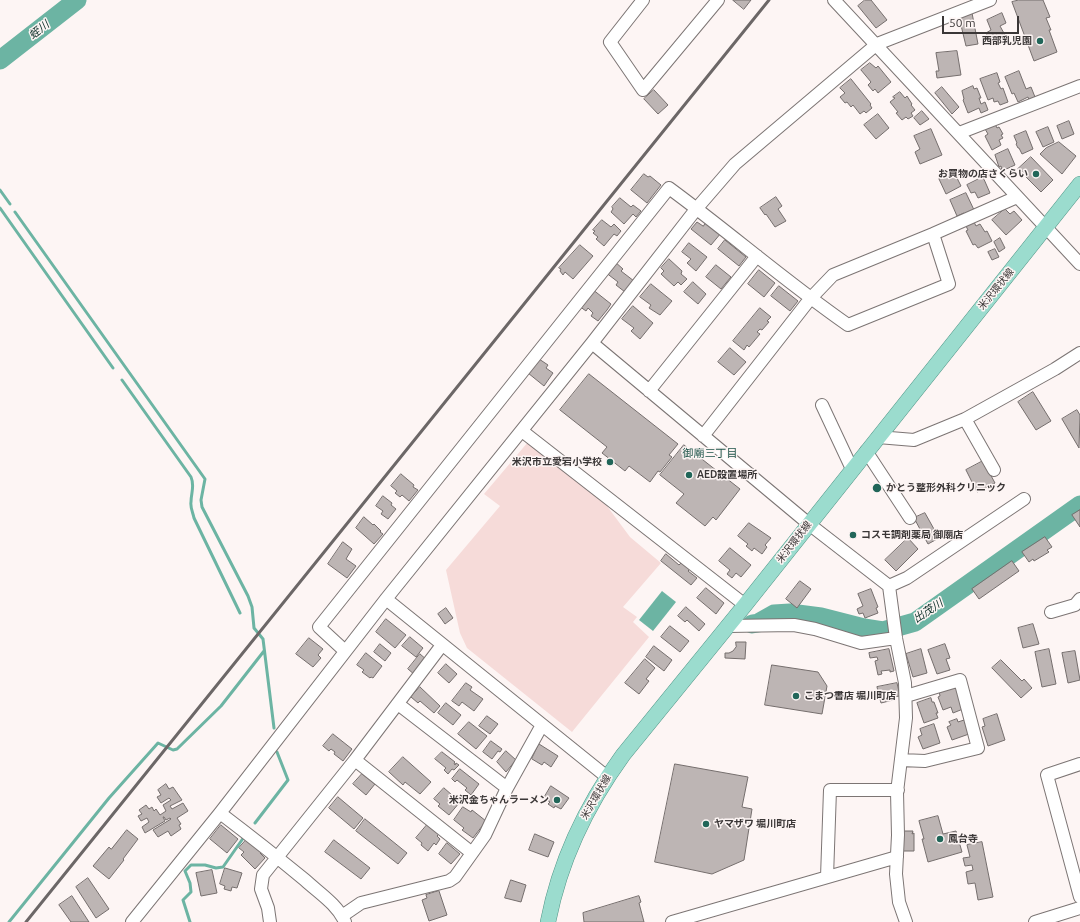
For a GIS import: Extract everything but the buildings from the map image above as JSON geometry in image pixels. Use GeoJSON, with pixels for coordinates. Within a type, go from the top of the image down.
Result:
{"type":"FeatureCollection","features":[{"type":"Feature","properties":{"kind":"main road","name":"米沢環状線"},"geometry":{"type":"LineString","coordinates":[[548,922],[557,885],[571,845],[580,823],[607,777],[645,726],[745,605],[866,451],[1080,184]]}},
{"type":"Feature","properties":{"kind":"street"},"geometry":{"type":"LineString","coordinates":[[642,0],[610,42],[643,90],[718,0]]}},
{"type":"Feature","properties":{"kind":"street"},"geometry":{"type":"LineString","coordinates":[[834,0],[877,44],[1080,264]]}},
{"type":"Feature","properties":{"kind":"street"},"geometry":{"type":"LineString","coordinates":[[132,922],[220,813],[345,651],[592,343],[697,208],[735,164],[877,44],[990,0]]}},
{"type":"Feature","properties":{"kind":"street"},"geometry":{"type":"LineString","coordinates":[[959,133],[1080,86]]}},
{"type":"Feature","properties":{"kind":"street"},"geometry":{"type":"LineString","coordinates":[[345,651],[319,627],[669,188],[697,208],[810,299],[848,325],[949,284],[933,234]]}},
{"type":"Feature","properties":{"kind":"street"},"geometry":{"type":"LineString","coordinates":[[703,436],[810,299],[833,275],[933,234],[1017,197]]}},
{"type":"Feature","properties":{"kind":"street"},"geometry":{"type":"LineString","coordinates":[[649,391],[757,256]]}},
{"type":"Feature","properties":{"kind":"street"},"geometry":{"type":"LineString","coordinates":[[592,343],[809,524],[889,586],[906,696],[906,718],[898,790],[896,874],[899,902],[906,922]]}},
{"type":"Feature","properties":{"kind":"street"},"geometry":{"type":"LineString","coordinates":[[878,437],[914,440],[965,419],[1055,370],[1080,353]]}},
{"type":"Feature","properties":{"kind":"street"},"geometry":{"type":"LineString","coordinates":[[822,405],[852,469]]}},
{"type":"Feature","properties":{"kind":"street"},"geometry":{"type":"LineString","coordinates":[[965,419],[994,470]]}},
{"type":"Feature","properties":{"kind":"street"},"geometry":{"type":"LineString","coordinates":[[522,431],[745,605]]}},
{"type":"Feature","properties":{"kind":"street"},"geometry":{"type":"LineString","coordinates":[[866,451],[910,518]]}},
{"type":"Feature","properties":{"kind":"street"},"geometry":{"type":"LineString","coordinates":[[889,586],[907,578],[1024,499]]}},
{"type":"Feature","properties":{"kind":"street"},"geometry":{"type":"LineString","coordinates":[[1051,612],[1075,605],[1080,599]]}},
{"type":"Feature","properties":{"kind":"street"},"geometry":{"type":"LineString","coordinates":[[386,600],[607,777]]}},
{"type":"Feature","properties":{"kind":"street"},"geometry":{"type":"LineString","coordinates":[[728,626],[794,625],[815,629],[862,643],[896,638]]}},
{"type":"Feature","properties":{"kind":"street"},"geometry":{"type":"LineString","coordinates":[[270,922],[268,908],[261,889],[263,875],[398,704],[442,645]]}},
{"type":"Feature","properties":{"kind":"street"},"geometry":{"type":"LineString","coordinates":[[901,760],[926,761],[978,748],[960,680],[906,696]]}},
{"type":"Feature","properties":{"kind":"street"},"geometry":{"type":"LineString","coordinates":[[398,704],[506,788]]}},
{"type":"Feature","properties":{"kind":"street"},"geometry":{"type":"LineString","coordinates":[[220,813],[277,857],[334,905],[344,919],[361,903],[449,881],[455,877],[488,829],[506,788],[542,725]]}},
{"type":"Feature","properties":{"kind":"street"},"geometry":{"type":"LineString","coordinates":[[354,760],[472,853]]}},
{"type":"Feature","properties":{"kind":"street"},"geometry":{"type":"LineString","coordinates":[[1080,764],[1047,775],[1080,897]]}},
{"type":"Feature","properties":{"kind":"street"},"geometry":{"type":"LineString","coordinates":[[827,877],[830,790],[898,790]]}},
{"type":"Feature","properties":{"kind":"street"},"geometry":{"type":"LineString","coordinates":[[672,922],[701,918],[827,877],[897,857]]}},
{"type":"Feature","properties":{"kind":"street"},"geometry":{"type":"LineString","coordinates":[[1035,922],[1080,908]]}},
{"type":"Feature","properties":{"kind":"shaded area"},"geometry":{"type":"Polygon","coordinates":[[[528,442],[604,502],[630,537],[661,563],[623,607],[637,617],[633,622],[649,637],[572,732],[467,648],[460,633],[446,570],[500,506],[484,494],[528,442]]]}},
{"type":"Feature","properties":{"kind":"shaded area"},"geometry":{"type":"Polygon","coordinates":[[[662,591],[676,602],[653,631],[639,620],[662,591]]]}},
{"type":"Feature","properties":{"kind":"waterway","name":"蛭川"},"geometry":{"type":"LineString","coordinates":[[0,60],[77,0]]}},
{"type":"Feature","properties":{"kind":"waterway"},"geometry":{"type":"LineString","coordinates":[[0,190],[10,204]]}},
{"type":"Feature","properties":{"kind":"waterway"},"geometry":{"type":"LineString","coordinates":[[0,208],[113,368]]}},
{"type":"Feature","properties":{"kind":"waterway"},"geometry":{"type":"LineString","coordinates":[[15,212],[205,479],[201,500],[202,507],[248,596],[252,607],[254,628],[263,639],[274,728]]}},
{"type":"Feature","properties":{"kind":"waterway"},"geometry":{"type":"LineString","coordinates":[[122,380],[191,477],[193,486],[191,506],[194,518],[240,613]]}},
{"type":"Feature","properties":{"kind":"waterway","name":"出茂川"},"geometry":{"type":"LineString","coordinates":[[752,624],[758,623],[774,614],[790,613],[821,617],[864,628],[883,631],[915,622],[1080,505]]}},
{"type":"Feature","properties":{"kind":"waterway"},"geometry":{"type":"LineString","coordinates":[[9,922],[109,798],[158,743],[173,750],[177,749],[221,706],[264,651]]}},
{"type":"Feature","properties":{"kind":"waterway"},"geometry":{"type":"LineString","coordinates":[[255,823],[288,780],[277,752]]}},
{"type":"Feature","properties":{"kind":"waterway"},"geometry":{"type":"LineString","coordinates":[[190,922],[183,900],[191,892],[190,883],[185,871],[191,865],[205,865],[216,868],[223,867],[244,837]]}},
{"type":"Feature","properties":{"kind":"railway"},"geometry":{"type":"LineString","coordinates":[[26,922],[769,0]]}},
{"type":"Feature","properties":{"kind":"place","name":"西部乳児園"},"geometry":{"type":"Point","coordinates":[1040,41]}},
{"type":"Feature","properties":{"kind":"place","name":"お買物の店さくらい"},"geometry":{"type":"Point","coordinates":[1036,174]}},
{"type":"Feature","properties":{"kind":"place","name":"米沢市立愛宕小学校"},"geometry":{"type":"Point","coordinates":[610,462]}},
{"type":"Feature","properties":{"kind":"place","name":"AED設置場所"},"geometry":{"type":"Point","coordinates":[689,475]}},
{"type":"Feature","properties":{"kind":"place","name":"かとう整形外科クリニック"},"geometry":{"type":"Point","coordinates":[877,488]}},
{"type":"Feature","properties":{"kind":"place","name":"コスモ調剤薬局 御廟店"},"geometry":{"type":"Point","coordinates":[853,535]}},
{"type":"Feature","properties":{"kind":"place","name":"こまつ書店 堀川町店"},"geometry":{"type":"Point","coordinates":[796,696]}},
{"type":"Feature","properties":{"kind":"place","name":"米沢金ちゃんラーメン"},"geometry":{"type":"Point","coordinates":[557,800]}},
{"type":"Feature","properties":{"kind":"place","name":"ヤマザワ 堀川町店"},"geometry":{"type":"Point","coordinates":[706,824]}},
{"type":"Feature","properties":{"kind":"place","name":"鳳台寺"},"geometry":{"type":"Point","coordinates":[940,839]}},
{"type":"Feature","properties":{"kind":"district","name":"御廟三丁目"},"geometry":{"type":"Point","coordinates":[710,453]}}]}
